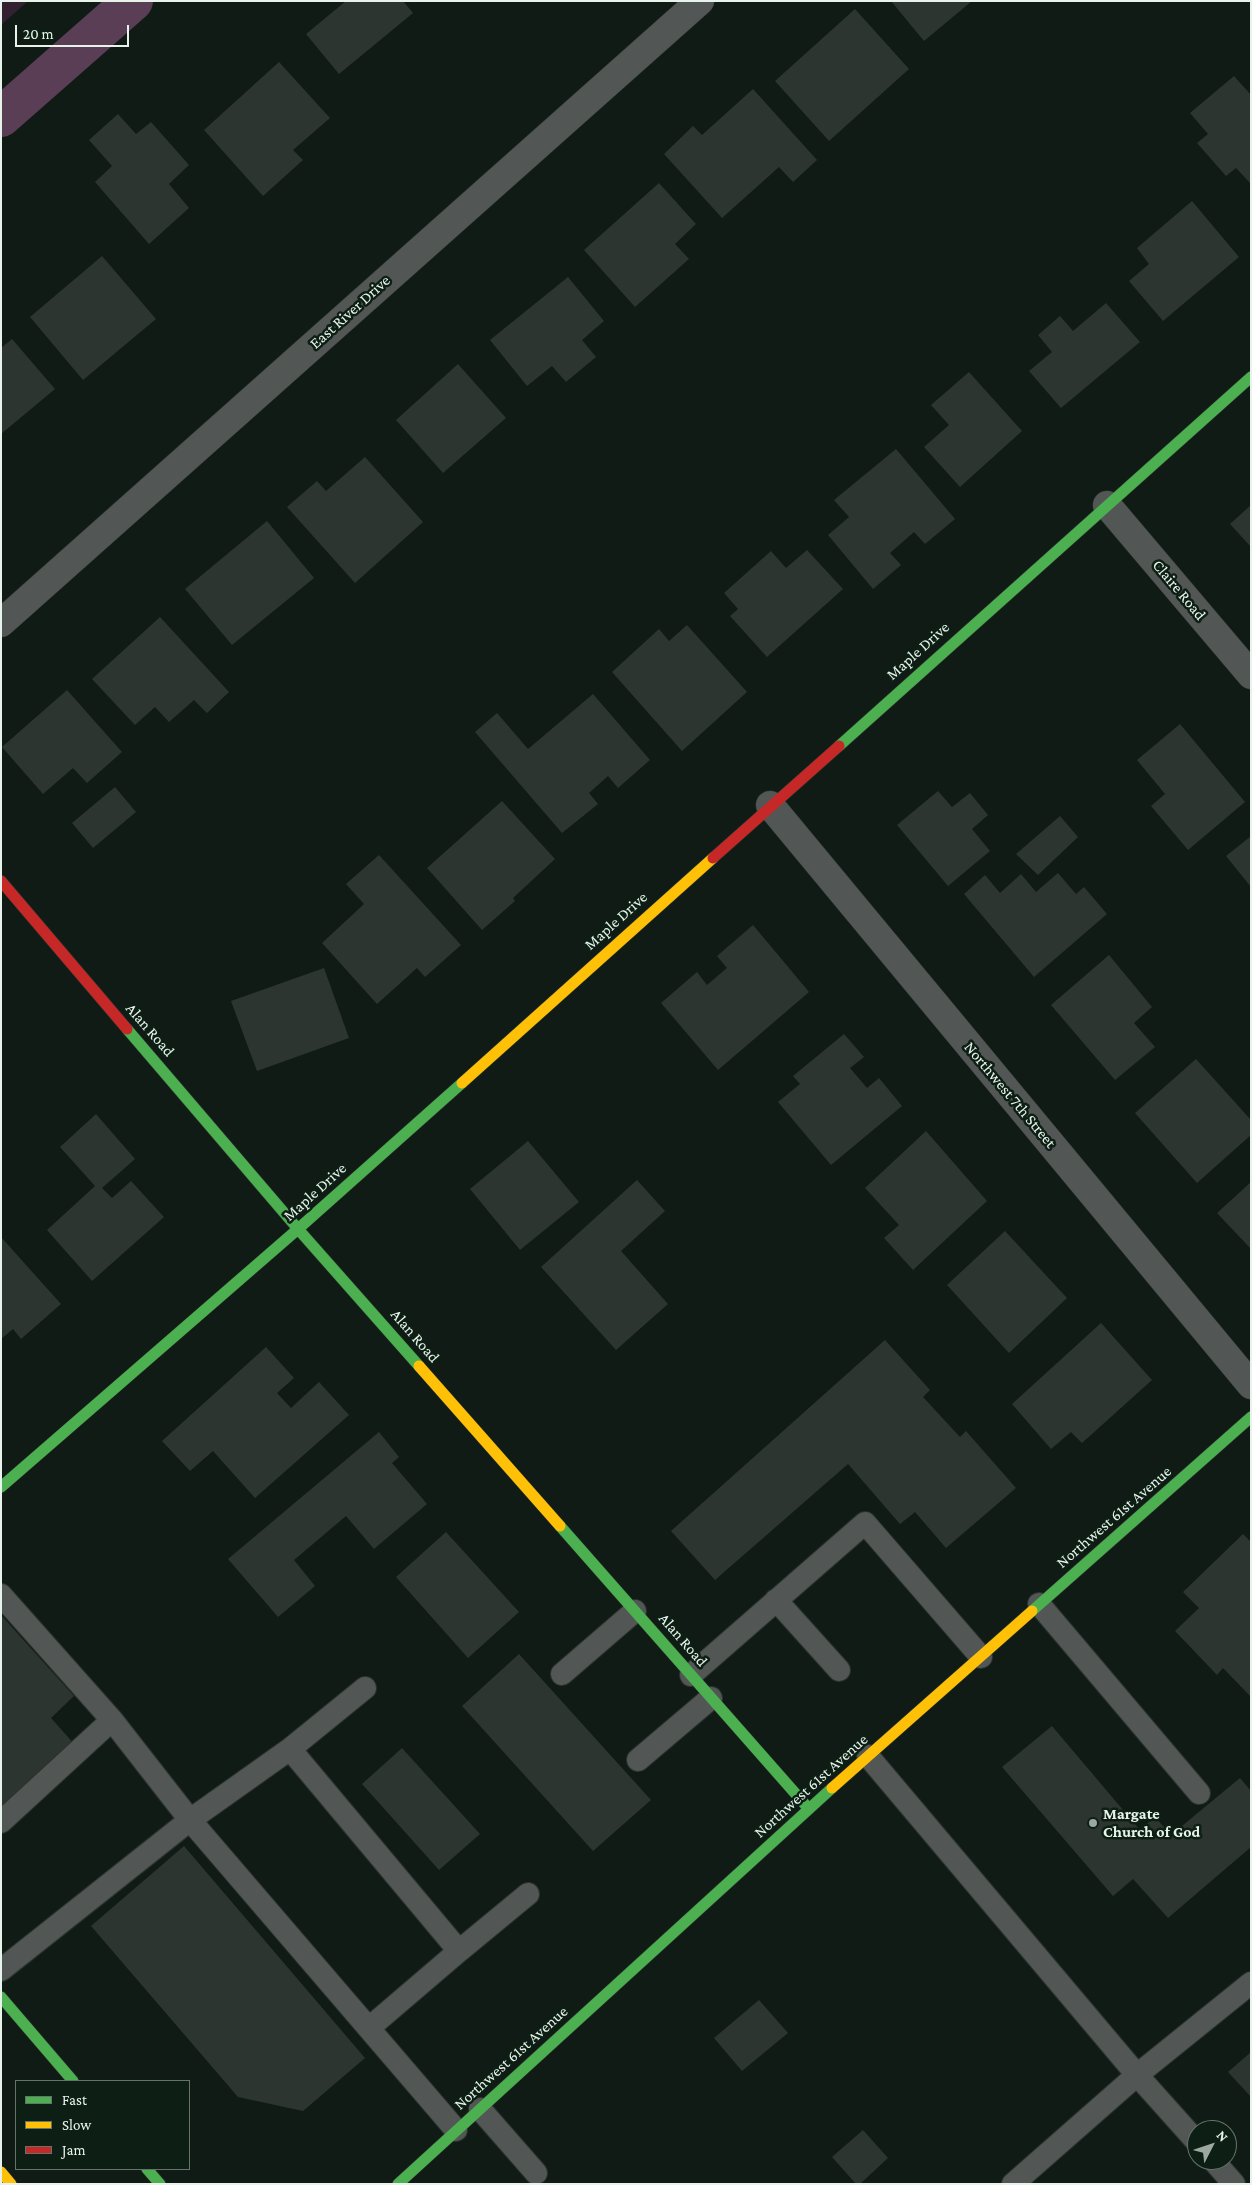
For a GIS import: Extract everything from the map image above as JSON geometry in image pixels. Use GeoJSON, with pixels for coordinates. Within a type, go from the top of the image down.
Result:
{"type":"FeatureCollection","features":[{"type":"Feature","properties":{"kind":"street","name":"East River Drive"},"geometry":{"type":"LineString","coordinates":[[1,623],[700,1]]}},
{"type":"Feature","properties":{"kind":"street","name":"Maple Drive"},"geometry":{"type":"LineString","coordinates":[[1,1487],[298,1229],[770,805],[1251,377]]}},
{"type":"Feature","properties":{"kind":"street","name":"Claire Road"},"geometry":{"type":"LineString","coordinates":[[1107,505],[1251,675]]}},
{"type":"Feature","properties":{"kind":"street","name":"Northwest 7th Street"},"geometry":{"type":"LineString","coordinates":[[770,805],[1251,1386]]}},
{"type":"Feature","properties":{"kind":"street","name":"Alan Road"},"geometry":{"type":"LineString","coordinates":[[1,881],[298,1229],[809,1809]]}},
{"type":"Feature","properties":{"kind":"street","name":"Northwest 61st Avenue"},"geometry":{"type":"LineString","coordinates":[[398,2184],[809,1809],[1251,1417]]}},
{"type":"Feature","properties":{"kind":"street"},"geometry":{"type":"LineString","coordinates":[[1,1997],[71,2080]]}},
{"type":"Feature","properties":{"kind":"street"},"geometry":{"type":"LineString","coordinates":[[148,2170],[160,2184]]}},
{"type":"Feature","properties":{"kind":"street"},"geometry":{"type":"LineString","coordinates":[[1,2172],[11,2184]]}},
{"type":"Feature","properties":{"kind":"lane"},"geometry":{"type":"LineString","coordinates":[[691,1675],[865,1523],[981,1657]]}},
{"type":"Feature","properties":{"kind":"lane"},"geometry":{"type":"LineString","coordinates":[[1,1595],[112,1720],[190,1820],[456,2130]]}},
{"type":"Feature","properties":{"kind":"lane"},"geometry":{"type":"LineString","coordinates":[[776,1600],[839,1670]]}},
{"type":"Feature","properties":{"kind":"lane"},"geometry":{"type":"LineString","coordinates":[[1039,1604],[1199,1793]]}},
{"type":"Feature","properties":{"kind":"lane"},"geometry":{"type":"LineString","coordinates":[[562,1674],[635,1611]]}},
{"type":"Feature","properties":{"kind":"lane"},"geometry":{"type":"LineString","coordinates":[[1,1970],[190,1820],[290,1749],[365,1688]]}},
{"type":"Feature","properties":{"kind":"lane"},"geometry":{"type":"LineString","coordinates":[[638,1760],[711,1698]]}},
{"type":"Feature","properties":{"kind":"lane"},"geometry":{"type":"LineString","coordinates":[[1,1822],[112,1720]]}},
{"type":"Feature","properties":{"kind":"lane"},"geometry":{"type":"LineString","coordinates":[[290,1749],[459,1951]]}},
{"type":"Feature","properties":{"kind":"lane"},"geometry":{"type":"LineString","coordinates":[[868,1756],[1187,2130]]}},
{"type":"Feature","properties":{"kind":"lane"},"geometry":{"type":"LineString","coordinates":[[369,2028],[528,1894]]}},
{"type":"Feature","properties":{"kind":"lane"},"geometry":{"type":"LineString","coordinates":[[1013,2184],[1138,2074],[1251,1983]]}},
{"type":"Feature","properties":{"kind":"lane"},"geometry":{"type":"LineString","coordinates":[[480,2109],[535,2180]]}},
{"type":"Feature","properties":{"kind":"lane"},"geometry":{"type":"LineString","coordinates":[[1222,2170],[1234,2184]]}},
{"type":"Feature","properties":{"kind":"shaded area"},"geometry":{"type":"Polygon","coordinates":[[[1,1],[28,1],[1,25],[1,1]]]}},
{"type":"Feature","properties":{"kind":"building"},"geometry":{"type":"Polygon","coordinates":[[[346,1],[403,1],[413,13],[339,74],[306,34],[346,1]]]}},
{"type":"Feature","properties":{"kind":"building"},"geometry":{"type":"Polygon","coordinates":[[[891,1],[972,1],[924,41],[891,1]]]}},
{"type":"Feature","properties":{"kind":"building"},"geometry":{"type":"Polygon","coordinates":[[[855,9],[909,69],[829,141],[775,81],[855,9]]]}},
{"type":"Feature","properties":{"kind":"building"},"geometry":{"type":"Polygon","coordinates":[[[279,62],[330,118],[293,150],[303,160],[263,196],[204,130],[279,62]]]}},
{"type":"Feature","properties":{"kind":"building"},"geometry":{"type":"Polygon","coordinates":[[[1234,76],[1251,95],[1251,184],[1236,168],[1226,176],[1197,143],[1208,134],[1190,113],[1234,76]]]}},
{"type":"Feature","properties":{"kind":"building"},"geometry":{"type":"Polygon","coordinates":[[[753,89],[817,160],[793,182],[779,167],[722,218],[664,154],[693,126],[702,135],[753,89]]]}},
{"type":"Feature","properties":{"kind":"building"},"geometry":{"type":"Polygon","coordinates":[[[118,114],[136,134],[151,122],[189,165],[169,184],[189,208],[149,244],[95,182],[112,166],[89,140],[118,114]]]}},
{"type":"Feature","properties":{"kind":"building"},"geometry":{"type":"Polygon","coordinates":[[[659,183],[696,224],[675,244],[689,259],[635,307],[584,250],[659,183]]]}},
{"type":"Feature","properties":{"kind":"building"},"geometry":{"type":"Polygon","coordinates":[[[1192,201],[1239,257],[1163,321],[1129,281],[1149,264],[1137,248],[1192,201]]]}},
{"type":"Feature","properties":{"kind":"building"},"geometry":{"type":"Polygon","coordinates":[[[102,256],[156,319],[83,380],[30,317],[102,256]]]}},
{"type":"Feature","properties":{"kind":"building"},"geometry":{"type":"Polygon","coordinates":[[[568,277],[604,321],[582,340],[596,357],[566,382],[552,366],[527,386],[490,340],[568,277]]]}},
{"type":"Feature","properties":{"kind":"building"},"geometry":{"type":"Polygon","coordinates":[[[1106,303],[1140,342],[1061,408],[1029,371],[1052,352],[1038,335],[1060,316],[1073,331],[1106,303]]]}},
{"type":"Feature","properties":{"kind":"building"},"geometry":{"type":"Polygon","coordinates":[[[12,339],[55,389],[1,434],[1,348],[12,339]]]}},
{"type":"Feature","properties":{"kind":"building"},"geometry":{"type":"Polygon","coordinates":[[[458,364],[506,418],[443,473],[396,420],[458,364]]]}},
{"type":"Feature","properties":{"kind":"building"},"geometry":{"type":"Polygon","coordinates":[[[969,372],[1022,431],[960,487],[924,447],[949,425],[931,405],[969,372]]]}},
{"type":"Feature","properties":{"kind":"building"},"geometry":{"type":"Polygon","coordinates":[[[896,449],[955,519],[925,544],[914,532],[890,553],[901,565],[873,589],[828,535],[849,517],[834,500],[896,449]]]}},
{"type":"Feature","properties":{"kind":"building"},"geometry":{"type":"Polygon","coordinates":[[[365,457],[423,522],[355,583],[287,507],[317,481],[326,491],[365,457]]]}},
{"type":"Feature","properties":{"kind":"building"},"geometry":{"type":"Polygon","coordinates":[[[1251,505],[1251,547],[1230,524],[1251,505]]]}},
{"type":"Feature","properties":{"kind":"building"},"geometry":{"type":"Polygon","coordinates":[[[267,521],[314,578],[232,645],[185,589],[267,521]]]}},
{"type":"Feature","properties":{"kind":"building"},"geometry":{"type":"Polygon","coordinates":[[[807,550],[843,589],[767,657],[730,616],[738,609],[724,593],[771,551],[786,568],[807,550]]]}},
{"type":"Feature","properties":{"kind":"building"},"geometry":{"type":"Polygon","coordinates":[[[160,617],[229,692],[207,713],[194,700],[169,722],[155,707],[135,725],[92,679],[160,617]]]}},
{"type":"Feature","properties":{"kind":"building"},"geometry":{"type":"Polygon","coordinates":[[[687,625],[747,692],[682,751],[612,672],[659,629],[669,641],[687,625]]]}},
{"type":"Feature","properties":{"kind":"building"},"geometry":{"type":"Polygon","coordinates":[[[67,690],[122,752],[87,783],[73,768],[43,794],[2,747],[67,690]]]}},
{"type":"Feature","properties":{"kind":"building"},"geometry":{"type":"Polygon","coordinates":[[[593,694],[650,760],[618,788],[608,776],[589,793],[598,804],[562,833],[475,732],[497,713],[528,749],[593,694]]]}},
{"type":"Feature","properties":{"kind":"building"},"geometry":{"type":"Polygon","coordinates":[[[1180,724],[1245,802],[1188,850],[1151,806],[1165,794],[1137,760],[1180,724]]]}},
{"type":"Feature","properties":{"kind":"building"},"geometry":{"type":"Polygon","coordinates":[[[115,787],[136,812],[93,848],[72,823],[115,787]]]}},
{"type":"Feature","properties":{"kind":"building"},"geometry":{"type":"Polygon","coordinates":[[[938,791],[952,807],[970,793],[988,815],[972,829],[990,851],[948,886],[897,825],[938,791]]]}},
{"type":"Feature","properties":{"kind":"building"},"geometry":{"type":"Polygon","coordinates":[[[502,801],[555,859],[513,898],[515,901],[482,930],[427,868],[502,801]]]}},
{"type":"Feature","properties":{"kind":"building"},"geometry":{"type":"Polygon","coordinates":[[[1060,816],[1078,837],[1038,875],[1016,854],[1060,816]]]}},
{"type":"Feature","properties":{"kind":"building"},"geometry":{"type":"Polygon","coordinates":[[[1251,836],[1251,887],[1226,856],[1251,836]]]}},
{"type":"Feature","properties":{"kind":"building"},"geometry":{"type":"Polygon","coordinates":[[[379,855],[461,945],[425,977],[417,968],[377,1004],[322,943],[364,904],[346,884],[379,855]]]}},
{"type":"Feature","properties":{"kind":"building"},"geometry":{"type":"Polygon","coordinates":[[[1058,873],[1076,894],[1084,887],[1107,914],[1034,977],[964,894],[985,875],[1000,893],[1021,874],[1036,892],[1058,873]]]}},
{"type":"Feature","properties":{"kind":"building"},"geometry":{"type":"Polygon","coordinates":[[[753,925],[809,992],[718,1070],[661,1003],[697,972],[707,985],[727,968],[717,956],[753,925]]]}},
{"type":"Feature","properties":{"kind":"building"},"geometry":{"type":"Polygon","coordinates":[[[1109,955],[1152,1007],[1134,1023],[1155,1047],[1115,1080],[1051,1005],[1109,955]]]}},
{"type":"Feature","properties":{"kind":"building"},"geometry":{"type":"Polygon","coordinates":[[[324,968],[349,1038],[257,1071],[231,1001],[324,968]]]}},
{"type":"Feature","properties":{"kind":"building"},"geometry":{"type":"Polygon","coordinates":[[[844,1034],[864,1057],[850,1068],[867,1088],[879,1078],[902,1106],[831,1165],[778,1102],[800,1084],[793,1076],[844,1034]]]}},
{"type":"Feature","properties":{"kind":"building"},"geometry":{"type":"Polygon","coordinates":[[[1196,1059],[1251,1120],[1251,1135],[1197,1183],[1135,1113],[1196,1059]]]}},
{"type":"Feature","properties":{"kind":"building"},"geometry":{"type":"Polygon","coordinates":[[[96,1114],[135,1159],[102,1188],[112,1198],[131,1181],[164,1217],[92,1281],[47,1230],[95,1186],[60,1147],[96,1114]]]}},
{"type":"Feature","properties":{"kind":"building"},"geometry":{"type":"Polygon","coordinates":[[[926,1131],[987,1201],[913,1270],[884,1238],[899,1225],[865,1188],[926,1131]]]}},
{"type":"Feature","properties":{"kind":"building"},"geometry":{"type":"Polygon","coordinates":[[[528,1141],[579,1202],[520,1250],[470,1189],[528,1141]]]}},
{"type":"Feature","properties":{"kind":"building"},"geometry":{"type":"Polygon","coordinates":[[[637,1180],[665,1211],[621,1251],[668,1304],[616,1350],[541,1267],[637,1180]]]}},
{"type":"Feature","properties":{"kind":"building"},"geometry":{"type":"Polygon","coordinates":[[[1251,1182],[1251,1249],[1217,1213],[1251,1182]]]}},
{"type":"Feature","properties":{"kind":"building"},"geometry":{"type":"Polygon","coordinates":[[[1005,1231],[1067,1298],[1009,1353],[947,1285],[1005,1231]]]}},
{"type":"Feature","properties":{"kind":"building"},"geometry":{"type":"Polygon","coordinates":[[[1,1237],[61,1304],[21,1339],[13,1329],[1,1339],[1,1237]]]}},
{"type":"Feature","properties":{"kind":"building"},"geometry":{"type":"Polygon","coordinates":[[[1101,1323],[1152,1380],[1082,1443],[1071,1432],[1051,1449],[1012,1404],[1101,1323]]]}},
{"type":"Feature","properties":{"kind":"building"},"geometry":{"type":"Polygon","coordinates":[[[885,1340],[930,1390],[923,1397],[960,1437],[966,1431],[1016,1488],[946,1548],[915,1512],[900,1524],[848,1464],[715,1580],[671,1531],[885,1340]]]}},
{"type":"Feature","properties":{"kind":"building"},"geometry":{"type":"Polygon","coordinates":[[[266,1347],[294,1378],[277,1393],[291,1408],[319,1382],[349,1415],[255,1498],[213,1451],[190,1471],[162,1441],[266,1347]]]}},
{"type":"Feature","properties":{"kind":"building"},"geometry":{"type":"Polygon","coordinates":[[[379,1432],[399,1457],[392,1463],[427,1504],[374,1549],[346,1516],[294,1560],[315,1586],[278,1617],[228,1559],[379,1432]]]}},
{"type":"Feature","properties":{"kind":"building"},"geometry":{"type":"Polygon","coordinates":[[[446,1532],[519,1612],[468,1658],[396,1577],[446,1532]]]}},
{"type":"Feature","properties":{"kind":"building"},"geometry":{"type":"Polygon","coordinates":[[[1243,1534],[1251,1542],[1251,1697],[1223,1668],[1217,1675],[1175,1631],[1199,1608],[1183,1592],[1243,1534]]]}},
{"type":"Feature","properties":{"kind":"building"},"geometry":{"type":"Polygon","coordinates":[[[1,1615],[74,1696],[51,1718],[76,1746],[1,1814],[1,1615]]]}},
{"type":"Feature","properties":{"kind":"building"},"geometry":{"type":"Polygon","coordinates":[[[519,1654],[651,1800],[593,1851],[462,1706],[519,1654]]]}},
{"type":"Feature","properties":{"kind":"building","name":"Margate Church of God"},"geometry":{"type":"Polygon","coordinates":[[[1052,1726],[1140,1830],[1155,1817],[1171,1835],[1240,1778],[1251,1791],[1251,1847],[1168,1918],[1133,1879],[1113,1896],[1002,1767],[1052,1726]]]}},
{"type":"Feature","properties":{"kind":"building"},"geometry":{"type":"Polygon","coordinates":[[[402,1748],[480,1834],[439,1870],[362,1784],[402,1748]]]}},
{"type":"Feature","properties":{"kind":"building"},"geometry":{"type":"Polygon","coordinates":[[[184,1846],[365,2058],[303,2111],[238,2097],[91,1926],[184,1846]]]}},
{"type":"Feature","properties":{"kind":"building"},"geometry":{"type":"Polygon","coordinates":[[[759,2000],[788,2033],[742,2071],[714,2038],[759,2000]]]}},
{"type":"Feature","properties":{"kind":"building"},"geometry":{"type":"Polygon","coordinates":[[[1251,2052],[1251,2097],[1228,2072],[1251,2052]]]}},
{"type":"Feature","properties":{"kind":"building"},"geometry":{"type":"Polygon","coordinates":[[[863,2130],[888,2158],[860,2184],[856,2184],[832,2157],[863,2130]]]}},
{"type":"Feature","properties":{"kind":"waterway"},"geometry":{"type":"LineString","coordinates":[[1,117],[133,1]]}},
{"type":"Feature","properties":{"kind":"traffic: fast"},"geometry":{"type":"LineString","coordinates":[[839,746],[1251,377]]}},
{"type":"Feature","properties":{"kind":"traffic: fast"},"geometry":{"type":"LineString","coordinates":[[127,1029],[298,1229],[419,1366]]}},
{"type":"Feature","properties":{"kind":"traffic: fast"},"geometry":{"type":"LineString","coordinates":[[1,1487],[298,1229],[462,1083]]}},
{"type":"Feature","properties":{"kind":"traffic: fast"},"geometry":{"type":"LineString","coordinates":[[1032,1611],[1251,1417]]}},
{"type":"Feature","properties":{"kind":"traffic: fast"},"geometry":{"type":"LineString","coordinates":[[560,1526],[809,1809]]}},
{"type":"Feature","properties":{"kind":"traffic: fast"},"geometry":{"type":"LineString","coordinates":[[398,2184],[832,1788]]}},
{"type":"Feature","properties":{"kind":"traffic: fast"},"geometry":{"type":"LineString","coordinates":[[1,1997],[72,2080]]}},
{"type":"Feature","properties":{"kind":"traffic: fast"},"geometry":{"type":"LineString","coordinates":[[148,2170],[160,2184]]}},
{"type":"Feature","properties":{"kind":"traffic: slow"},"geometry":{"type":"LineString","coordinates":[[462,1083],[713,858]]}},
{"type":"Feature","properties":{"kind":"traffic: slow"},"geometry":{"type":"LineString","coordinates":[[419,1366],[560,1526]]}},
{"type":"Feature","properties":{"kind":"traffic: slow"},"geometry":{"type":"LineString","coordinates":[[832,1788],[1032,1611]]}},
{"type":"Feature","properties":{"kind":"traffic: slow"},"geometry":{"type":"LineString","coordinates":[[1,2172],[11,2184]]}},
{"type":"Feature","properties":{"kind":"traffic: jam"},"geometry":{"type":"LineString","coordinates":[[713,858],[839,746]]}},
{"type":"Feature","properties":{"kind":"traffic: jam"},"geometry":{"type":"LineString","coordinates":[[1,881],[127,1029]]}},
{"type":"Feature","properties":{"kind":"place","name":"Margate Church of God"},"geometry":{"type":"Point","coordinates":[1093,1823]}}]}
